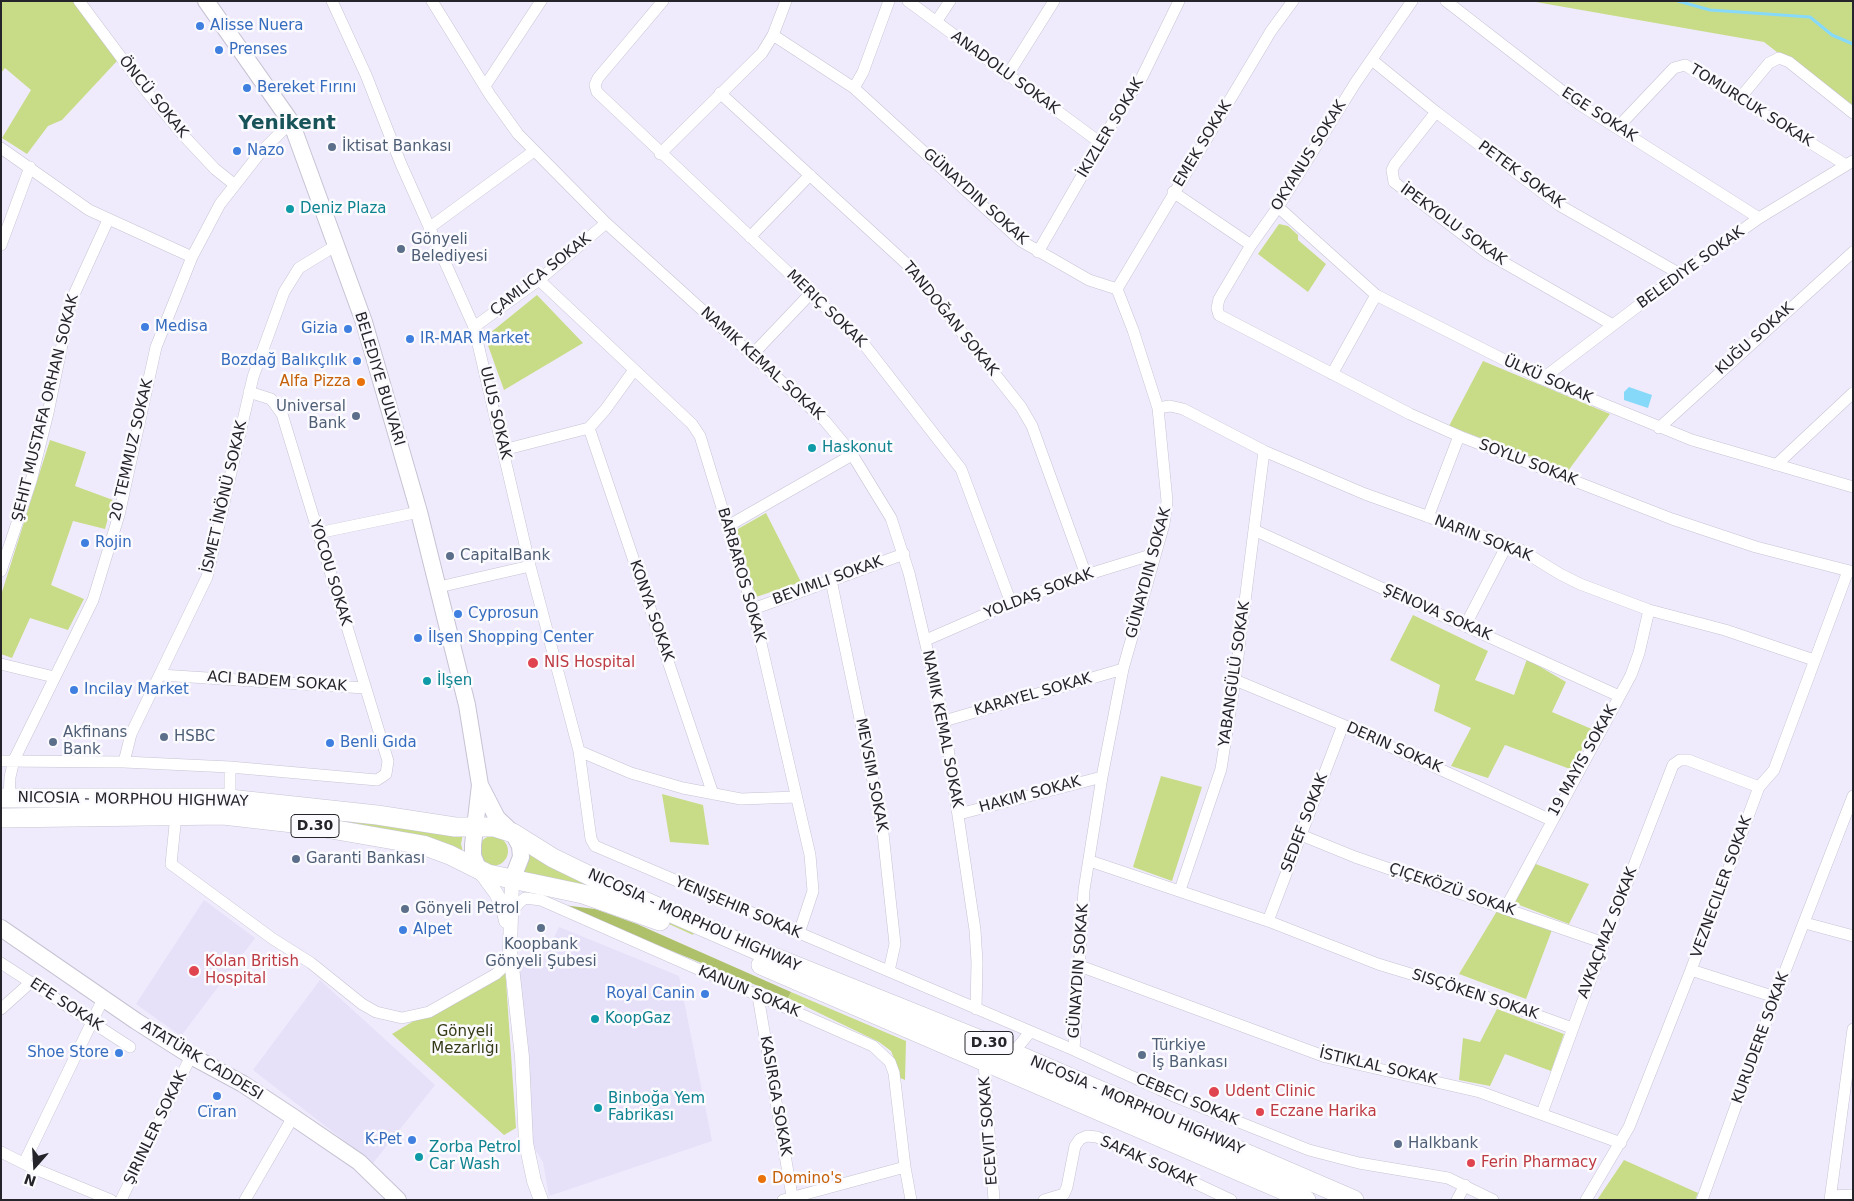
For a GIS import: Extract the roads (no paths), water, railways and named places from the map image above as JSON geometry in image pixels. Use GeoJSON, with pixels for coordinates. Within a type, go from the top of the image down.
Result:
{"type":"FeatureCollection","features":[{"type":"Feature","properties":{"kind":"highway","name":"NICOSIA - MORPHOU HIGHWAY"},"geometry":{"type":"LineString","coordinates":[[5,798],[230,799],[378,815],[455,827],[494,827],[513,833],[554,858],[621,891],[759,951],[1013,1053],[1354,1200]]}},
{"type":"Feature","properties":{"kind":"highway","name":"NICOSIA - MORPHOU HIGHWAY"},"geometry":{"type":"LineString","coordinates":[[3,818],[223,816],[294,823],[422,845],[488,874],[583,894],[638,913],[1306,1200]]}},
{"type":"Feature","properties":{"kind":"main road"},"geometry":{"type":"LineString","coordinates":[[206,1],[292,122],[335,246],[364,322],[439,587],[471,724],[480,785],[473,856],[478,868]]}},
{"type":"Feature","properties":{"kind":"main road"},"geometry":{"type":"LineString","coordinates":[[480,785],[497,818],[513,833],[520,846],[521,856],[512,880]]}},
{"type":"Feature","properties":{"kind":"main road","name":"ATATÜRK CADDESI"},"geometry":{"type":"LineString","coordinates":[[1,928],[103,999],[191,1056],[243,1084],[359,1162],[398,1200]]}},
{"type":"Feature","properties":{"kind":"street","name":"ÖNCÜ SOKAK"},"geometry":{"type":"LineString","coordinates":[[79,1],[147,92],[179,130],[216,169],[235,185]]}},
{"type":"Feature","properties":{"kind":"street"},"geometry":{"type":"LineString","coordinates":[[432,1],[509,122],[534,151],[606,223],[825,421],[852,455],[891,518],[904,554],[944,721],[975,930],[977,962],[976,1009]]}},
{"type":"Feature","properties":{"kind":"street"},"geometry":{"type":"LineString","coordinates":[[486,86],[541,1]]}},
{"type":"Feature","properties":{"kind":"street","name":"MERIÇ SOKAK"},"geometry":{"type":"LineString","coordinates":[[663,1],[595,84],[597,92],[660,154],[853,330],[957,462],[968,483],[1011,603]]}},
{"type":"Feature","properties":{"kind":"street"},"geometry":{"type":"LineString","coordinates":[[660,154],[762,53],[774,35],[786,1]]}},
{"type":"Feature","properties":{"kind":"street"},"geometry":{"type":"LineString","coordinates":[[854,88],[889,1]]}},
{"type":"Feature","properties":{"kind":"street","name":"ANADOLU SOKAK"},"geometry":{"type":"LineString","coordinates":[[908,1],[1102,144]]}},
{"type":"Feature","properties":{"kind":"street"},"geometry":{"type":"LineString","coordinates":[[936,22],[950,1]]}},
{"type":"Feature","properties":{"kind":"street"},"geometry":{"type":"LineString","coordinates":[[1008,76],[1054,1]]}},
{"type":"Feature","properties":{"kind":"street","name":"İKIZLER SOKAK"},"geometry":{"type":"LineString","coordinates":[[1038,252],[1120,110],[1142,77],[1179,1]]}},
{"type":"Feature","properties":{"kind":"street","name":"EMEK SOKAK"},"geometry":{"type":"LineString","coordinates":[[1117,289],[1173,192],[1271,31],[1293,1]]}},
{"type":"Feature","properties":{"kind":"street","name":"OKYANUS SOKAK"},"geometry":{"type":"LineString","coordinates":[[1219,315],[1217,308],[1219,299],[1250,245],[1278,207],[1412,1]]}},
{"type":"Feature","properties":{"kind":"street","name":"EGE SOKAK"},"geometry":{"type":"LineString","coordinates":[[1446,1],[1579,104],[1759,218]]}},
{"type":"Feature","properties":{"kind":"street","name":"ULUS SOKAK"},"geometry":{"type":"LineString","coordinates":[[336,3],[429,228],[474,327],[530,566],[578,751],[591,840]]}},
{"type":"Feature","properties":{"kind":"street"},"geometry":{"type":"LineString","coordinates":[[774,35],[854,88],[1010,231],[1038,252],[1089,280],[1117,289],[1133,330],[1158,408],[1168,501],[1164,524],[1123,669],[1102,777],[1084,890],[1074,1050]]}},
{"type":"Feature","properties":{"kind":"street"},"geometry":{"type":"LineString","coordinates":[[1740,98],[1769,63],[1779,58],[1789,62],[1853,113]]}},
{"type":"Feature","properties":{"kind":"street","name":"PETEK SOKAK"},"geometry":{"type":"LineString","coordinates":[[1372,60],[1436,112],[1560,205],[1680,274]]}},
{"type":"Feature","properties":{"kind":"street","name":"TOMURCUK SOKAK"},"geometry":{"type":"LineString","coordinates":[[1618,127],[1679,64],[1688,66],[1849,163]]}},
{"type":"Feature","properties":{"kind":"street","name":"TANDOĞAN SOKAK"},"geometry":{"type":"LineString","coordinates":[[720,93],[910,267],[1021,407],[1032,426],[1086,574]]}},
{"type":"Feature","properties":{"kind":"street","name":"İPEKYOLU SOKAK"},"geometry":{"type":"LineString","coordinates":[[1436,112],[1393,167],[1392,175],[1394,182],[1487,253],[1613,325]]}},
{"type":"Feature","properties":{"kind":"street","name":"20 TEMMUZ SOKAK"},"geometry":{"type":"LineString","coordinates":[[5,798],[14,760],[93,600],[101,578],[128,476],[156,347],[192,257],[213,216],[235,185],[266,146],[292,122]]}},
{"type":"Feature","properties":{"kind":"street"},"geometry":{"type":"LineString","coordinates":[[1,148],[90,210],[108,220],[192,257]]}},
{"type":"Feature","properties":{"kind":"street"},"geometry":{"type":"LineString","coordinates":[[429,228],[534,151]]}},
{"type":"Feature","properties":{"kind":"street","name":"BELEDIYE SOKAK"},"geometry":{"type":"LineString","coordinates":[[1542,379],[1680,274],[1759,218],[1849,163]]}},
{"type":"Feature","properties":{"kind":"street"},"geometry":{"type":"LineString","coordinates":[[1,245],[30,167]]}},
{"type":"Feature","properties":{"kind":"street"},"geometry":{"type":"LineString","coordinates":[[750,237],[810,175]]}},
{"type":"Feature","properties":{"kind":"street"},"geometry":{"type":"LineString","coordinates":[[1173,192],[1250,245]]}},
{"type":"Feature","properties":{"kind":"street","name":"ÜLKÜ SOKAK"},"geometry":{"type":"LineString","coordinates":[[1278,207],[1376,295],[1542,379],[1659,428],[1853,487]]}},
{"type":"Feature","properties":{"kind":"street","name":"ŞEHIT MUSTAFA ORHAN SOKAK"},"geometry":{"type":"LineString","coordinates":[[1,572],[28,494],[48,414],[71,301],[108,220]]}},
{"type":"Feature","properties":{"kind":"street"},"geometry":{"type":"LineString","coordinates":[[474,327],[539,280],[606,223]]}},
{"type":"Feature","properties":{"kind":"street","name":"İSMET İNÖNÜ SOKAK"},"geometry":{"type":"LineString","coordinates":[[124,762],[131,734],[207,577],[249,392],[287,285],[304,264],[335,246]]}},
{"type":"Feature","properties":{"kind":"street","name":"KUĞU SOKAK"},"geometry":{"type":"LineString","coordinates":[[1659,428],[1853,252]]}},
{"type":"Feature","properties":{"kind":"street","name":"BARBAROS SOKAK"},"geometry":{"type":"LineString","coordinates":[[539,280],[697,430],[753,609],[810,854],[813,883],[812,899],[799,933]]}},
{"type":"Feature","properties":{"kind":"street"},"geometry":{"type":"LineString","coordinates":[[753,354],[811,293]]}},
{"type":"Feature","properties":{"kind":"street"},"geometry":{"type":"LineString","coordinates":[[1332,374],[1376,295]]}},
{"type":"Feature","properties":{"kind":"street","name":"SOYLU SOKAK"},"geometry":{"type":"LineString","coordinates":[[1219,315],[1332,374],[1459,436],[1672,519],[1756,547],[1850,571]]}},
{"type":"Feature","properties":{"kind":"street"},"geometry":{"type":"LineString","coordinates":[[504,450],[589,428],[605,410],[634,370]]}},
{"type":"Feature","properties":{"kind":"street","name":"YOCOU SOKAK"},"geometry":{"type":"LineString","coordinates":[[230,768],[376,780],[384,778],[387,772],[388,761],[280,411],[271,400],[249,392]]}},
{"type":"Feature","properties":{"kind":"street"},"geometry":{"type":"LineString","coordinates":[[1776,465],[1853,393]]}},
{"type":"Feature","properties":{"kind":"street","name":"NARIN SOKAK"},"geometry":{"type":"LineString","coordinates":[[1158,408],[1170,406],[1183,409],[1264,451],[1384,502],[1521,550],[1572,581],[1649,610],[1743,636],[1814,660]]}},
{"type":"Feature","properties":{"kind":"street","name":"KONYA SOKAK"},"geometry":{"type":"LineString","coordinates":[[589,428],[713,794]]}},
{"type":"Feature","properties":{"kind":"street"},"geometry":{"type":"LineString","coordinates":[[1428,517],[1459,436]]}},
{"type":"Feature","properties":{"kind":"street","name":"YABANGÜLÜ SOKAK"},"geometry":{"type":"LineString","coordinates":[[1180,890],[1221,768],[1235,680],[1264,451]]}},
{"type":"Feature","properties":{"kind":"street"},"geometry":{"type":"LineString","coordinates":[[728,526],[852,455]]}},
{"type":"Feature","properties":{"kind":"street"},"geometry":{"type":"LineString","coordinates":[[318,533],[419,512]]}},
{"type":"Feature","properties":{"kind":"street","name":"ŞENOVA SOKAK"},"geometry":{"type":"LineString","coordinates":[[1254,530],[1619,696]]}},
{"type":"Feature","properties":{"kind":"street"},"geometry":{"type":"LineString","coordinates":[[1465,626],[1508,545]]}},
{"type":"Feature","properties":{"kind":"street","name":"BEVIMLI SOKAK"},"geometry":{"type":"LineString","coordinates":[[753,609],[904,554]]}},
{"type":"Feature","properties":{"kind":"street","name":"YOLDAŞ SOKAK"},"geometry":{"type":"LineString","coordinates":[[926,640],[1011,603],[1086,574],[1154,554]]}},
{"type":"Feature","properties":{"kind":"street"},"geometry":{"type":"LineString","coordinates":[[439,587],[530,566]]}},
{"type":"Feature","properties":{"kind":"street","name":"VEZNECILER SOKAK"},"geometry":{"type":"LineString","coordinates":[[1586,1200],[1621,1143],[1691,970],[1759,787],[1774,770],[1814,660],[1850,571]]}},
{"type":"Feature","properties":{"kind":"street","name":"MEVSIM SOKAK"},"geometry":{"type":"LineString","coordinates":[[831,580],[882,824],[895,944],[889,971]]}},
{"type":"Feature","properties":{"kind":"street"},"geometry":{"type":"LineString","coordinates":[[1505,909],[1635,666],[1649,610]]}},
{"type":"Feature","properties":{"kind":"street"},"geometry":{"type":"LineString","coordinates":[[1,664],[54,677]]}},
{"type":"Feature","properties":{"kind":"street","name":"KARAYEL SOKAK"},"geometry":{"type":"LineString","coordinates":[[944,721],[1123,669]]}},
{"type":"Feature","properties":{"kind":"street"},"geometry":{"type":"LineString","coordinates":[[160,675],[365,688]]}},
{"type":"Feature","properties":{"kind":"street","name":"DERIN SOKAK"},"geometry":{"type":"LineString","coordinates":[[1235,680],[1343,726],[1551,820]]}},
{"type":"Feature","properties":{"kind":"street","name":"SEDEF SOKAK"},"geometry":{"type":"LineString","coordinates":[[1268,921],[1343,726]]}},
{"type":"Feature","properties":{"kind":"street"},"geometry":{"type":"LineString","coordinates":[[578,751],[649,779],[713,794],[748,799],[796,798]]}},
{"type":"Feature","properties":{"kind":"street","name":"AVKAÇMAZ SOKAK"},"geometry":{"type":"LineString","coordinates":[[1542,1113],[1604,943],[1670,770],[1675,762],[1682,759],[1759,787]]}},
{"type":"Feature","properties":{"kind":"street"},"geometry":{"type":"LineString","coordinates":[[1,762],[14,760],[124,762],[230,768],[230,799]]}},
{"type":"Feature","properties":{"kind":"street","name":"HAKIM SOKAK"},"geometry":{"type":"LineString","coordinates":[[958,814],[1102,777]]}},
{"type":"Feature","properties":{"kind":"street","name":"KURUDERE SOKAK"},"geometry":{"type":"LineString","coordinates":[[1702,1200],[1775,997],[1853,796]]}},
{"type":"Feature","properties":{"kind":"street"},"geometry":{"type":"LineString","coordinates":[[176,815],[171,864],[273,939],[311,963],[362,1004],[376,1012],[402,1018],[429,1012],[496,974],[511,960]]}},
{"type":"Feature","properties":{"kind":"street","name":"ÇIÇEKÖZÜ SOKAK"},"geometry":{"type":"LineString","coordinates":[[1301,835],[1355,857],[1604,943]]}},
{"type":"Feature","properties":{"kind":"street","name":"YENIŞEHIR SOKAK"},"geometry":{"type":"LineString","coordinates":[[591,840],[599,848],[889,971]]}},
{"type":"Feature","properties":{"kind":"street"},"geometry":{"type":"LineString","coordinates":[[1090,861],[1268,921]]}},
{"type":"Feature","properties":{"kind":"street"},"geometry":{"type":"LineString","coordinates":[[478,868],[496,893],[503,907],[510,939]]}},
{"type":"Feature","properties":{"kind":"street"},"geometry":{"type":"LineString","coordinates":[[512,880],[511,960],[522,1056],[526,1143],[534,1181],[541,1200]]}},
{"type":"Feature","properties":{"kind":"street","name":"KANUN SOKAK"},"geometry":{"type":"LineString","coordinates":[[511,913],[518,903],[525,898],[542,900],[873,1046],[883,1053],[890,1062],[894,1072],[904,1167],[911,1200]]}},
{"type":"Feature","properties":{"kind":"street","name":"SISÇÖKEN SOKAK"},"geometry":{"type":"LineString","coordinates":[[1268,921],[1378,964],[1486,996],[1572,1028]]}},
{"type":"Feature","properties":{"kind":"street"},"geometry":{"type":"LineString","coordinates":[[1804,923],[1853,936]]}},
{"type":"Feature","properties":{"kind":"street","name":"EFE SOKAK"},"geometry":{"type":"LineString","coordinates":[[1,963],[130,1047]]}},
{"type":"Feature","properties":{"kind":"street","name":"İSTIKLAL SOKAK"},"geometry":{"type":"LineString","coordinates":[[1080,966],[1326,1057],[1383,1072],[1460,1086],[1542,1113],[1621,1143]]}},
{"type":"Feature","properties":{"kind":"street"},"geometry":{"type":"LineString","coordinates":[[1691,970],[1775,997]]}},
{"type":"Feature","properties":{"kind":"street","name":"CEBECI SOKAK"},"geometry":{"type":"LineString","coordinates":[[889,971],[1074,1050],[1176,1097],[1312,1151],[1358,1163],[1448,1178],[1493,1200]]}},
{"type":"Feature","properties":{"kind":"street"},"geometry":{"type":"LineString","coordinates":[[1,1009],[31,982]]}},
{"type":"Feature","properties":{"kind":"street"},"geometry":{"type":"LineString","coordinates":[[758,996],[787,1198],[904,1167]]}},
{"type":"Feature","properties":{"kind":"street"},"geometry":{"type":"LineString","coordinates":[[24,1164],[91,1020],[103,999]]}},
{"type":"Feature","properties":{"kind":"street"},"geometry":{"type":"LineString","coordinates":[[1853,1029],[1848,1099],[1830,1198],[1853,1195]]}},
{"type":"Feature","properties":{"kind":"street"},"geometry":{"type":"LineString","coordinates":[[1013,1053],[1030,1032]]}},
{"type":"Feature","properties":{"kind":"street","name":"ŞIRINLER SOKAK"},"geometry":{"type":"LineString","coordinates":[[121,1200],[191,1056]]}},
{"type":"Feature","properties":{"kind":"street","name":"ECEVIT SOKAK"},"geometry":{"type":"LineString","coordinates":[[984,1062],[994,1200]]}},
{"type":"Feature","properties":{"kind":"street"},"geometry":{"type":"LineString","coordinates":[[245,1200],[293,1117]]}},
{"type":"Feature","properties":{"kind":"street","name":"SAFAK SOKAK"},"geometry":{"type":"LineString","coordinates":[[1044,1200],[1064,1194],[1075,1146],[1080,1139],[1087,1136],[1097,1137],[1231,1200]]}},
{"type":"Feature","properties":{"kind":"street"},"geometry":{"type":"LineString","coordinates":[[1,1152],[24,1164],[111,1200]]}},
{"type":"Feature","properties":{"kind":"street"},"geometry":{"type":"LineString","coordinates":[[1457,1200],[1465,1185]]}},
{"type":"Feature","properties":{"kind":"water"},"geometry":{"type":"Polygon","coordinates":[[[1629,387],[1652,395],[1648,408],[1624,400],[1624,392],[1629,387]]]}},
{"type":"Feature","properties":{"kind":"waterway"},"geometry":{"type":"LineString","coordinates":[[1678,1],[1710,10],[1810,17],[1832,35],[1853,44]]}},
{"type":"Feature","properties":{"kind":"place","name":"Alisse Nuera"},"geometry":{"type":"Point","coordinates":[200,26]}},
{"type":"Feature","properties":{"kind":"place","name":"Prenses"},"geometry":{"type":"Point","coordinates":[219,50]}},
{"type":"Feature","properties":{"kind":"place","name":"Bereket Fırını"},"geometry":{"type":"Point","coordinates":[247,88]}},
{"type":"Feature","properties":{"kind":"place","name":"İktisat Bankası"},"geometry":{"type":"Point","coordinates":[332,147]}},
{"type":"Feature","properties":{"kind":"place","name":"Nazo"},"geometry":{"type":"Point","coordinates":[237,151]}},
{"type":"Feature","properties":{"kind":"place","name":"Deniz Plaza"},"geometry":{"type":"Point","coordinates":[290,209]}},
{"type":"Feature","properties":{"kind":"place","name":"Gönyeli Belediyesi"},"geometry":{"type":"Point","coordinates":[401,249]}},
{"type":"Feature","properties":{"kind":"place","name":"Medisa"},"geometry":{"type":"Point","coordinates":[145,327]}},
{"type":"Feature","properties":{"kind":"place","name":"Gizia"},"geometry":{"type":"Point","coordinates":[348,329]}},
{"type":"Feature","properties":{"kind":"place","name":"IR-MAR Market"},"geometry":{"type":"Point","coordinates":[410,339]}},
{"type":"Feature","properties":{"kind":"place","name":"Bozdağ Balıkçılık"},"geometry":{"type":"Point","coordinates":[357,361]}},
{"type":"Feature","properties":{"kind":"place","name":"Alfa Pizza"},"geometry":{"type":"Point","coordinates":[361,382]}},
{"type":"Feature","properties":{"kind":"place","name":"Universal Bank"},"geometry":{"type":"Point","coordinates":[356,416]}},
{"type":"Feature","properties":{"kind":"place","name":"Haskonut"},"geometry":{"type":"Point","coordinates":[812,448]}},
{"type":"Feature","properties":{"kind":"place","name":"Rojin"},"geometry":{"type":"Point","coordinates":[85,543]}},
{"type":"Feature","properties":{"kind":"place","name":"CapitalBank"},"geometry":{"type":"Point","coordinates":[450,556]}},
{"type":"Feature","properties":{"kind":"place","name":"Cyprosun"},"geometry":{"type":"Point","coordinates":[458,614]}},
{"type":"Feature","properties":{"kind":"place","name":"İlşen Shopping Center"},"geometry":{"type":"Point","coordinates":[418,638]}},
{"type":"Feature","properties":{"kind":"place","name":"NIS Hospital"},"geometry":{"type":"Point","coordinates":[533,663]}},
{"type":"Feature","properties":{"kind":"place","name":"İlşen"},"geometry":{"type":"Point","coordinates":[427,681]}},
{"type":"Feature","properties":{"kind":"place","name":"Incilay Market"},"geometry":{"type":"Point","coordinates":[74,690]}},
{"type":"Feature","properties":{"kind":"place","name":"HSBC"},"geometry":{"type":"Point","coordinates":[164,737]}},
{"type":"Feature","properties":{"kind":"place","name":"Akfinans Bank"},"geometry":{"type":"Point","coordinates":[53,742]}},
{"type":"Feature","properties":{"kind":"place","name":"Benli Gıda"},"geometry":{"type":"Point","coordinates":[330,743]}},
{"type":"Feature","properties":{"kind":"place","name":"Garanti Bankası"},"geometry":{"type":"Point","coordinates":[296,859]}},
{"type":"Feature","properties":{"kind":"place","name":"Gönyeli Petrol"},"geometry":{"type":"Point","coordinates":[405,909]}},
{"type":"Feature","properties":{"kind":"place","name":"Koopbank Gönyeli Şubesi"},"geometry":{"type":"Point","coordinates":[541,928]}},
{"type":"Feature","properties":{"kind":"place","name":"Alpet"},"geometry":{"type":"Point","coordinates":[403,930]}},
{"type":"Feature","properties":{"kind":"place","name":"Kolan British Hospital"},"geometry":{"type":"Point","coordinates":[194,971]}},
{"type":"Feature","properties":{"kind":"place","name":"Royal Canin"},"geometry":{"type":"Point","coordinates":[705,994]}},
{"type":"Feature","properties":{"kind":"place","name":"KoopGaz"},"geometry":{"type":"Point","coordinates":[595,1019]}},
{"type":"Feature","properties":{"kind":"place","name":"Shoe Store"},"geometry":{"type":"Point","coordinates":[119,1053]}},
{"type":"Feature","properties":{"kind":"place","name":"Türkiye İş Bankası"},"geometry":{"type":"Point","coordinates":[1142,1055]}},
{"type":"Feature","properties":{"kind":"place","name":"Udent Clinic"},"geometry":{"type":"Point","coordinates":[1214,1092]}},
{"type":"Feature","properties":{"kind":"place","name":"Cïran"},"geometry":{"type":"Point","coordinates":[217,1096]}},
{"type":"Feature","properties":{"kind":"place","name":"Binboğa Yem Fabrikası"},"geometry":{"type":"Point","coordinates":[598,1108]}},
{"type":"Feature","properties":{"kind":"place","name":"Eczane Harika"},"geometry":{"type":"Point","coordinates":[1260,1112]}},
{"type":"Feature","properties":{"kind":"place","name":"K-Pet"},"geometry":{"type":"Point","coordinates":[412,1140]}},
{"type":"Feature","properties":{"kind":"place","name":"Halkbank"},"geometry":{"type":"Point","coordinates":[1398,1144]}},
{"type":"Feature","properties":{"kind":"place","name":"Zorba Petrol Car Wash"},"geometry":{"type":"Point","coordinates":[419,1157]}},
{"type":"Feature","properties":{"kind":"place","name":"Ferin Pharmacy"},"geometry":{"type":"Point","coordinates":[1471,1163]}},
{"type":"Feature","properties":{"kind":"place","name":"Domino's"},"geometry":{"type":"Point","coordinates":[762,1179]}},
{"type":"Feature","properties":{"kind":"district","name":"Yenikent"},"geometry":{"type":"Point","coordinates":[287,124]}},
{"type":"Feature","properties":{"kind":"park label","name":"Gönyeli Mezarlığı"},"geometry":{"type":"Point","coordinates":[465,1040]}}]}
